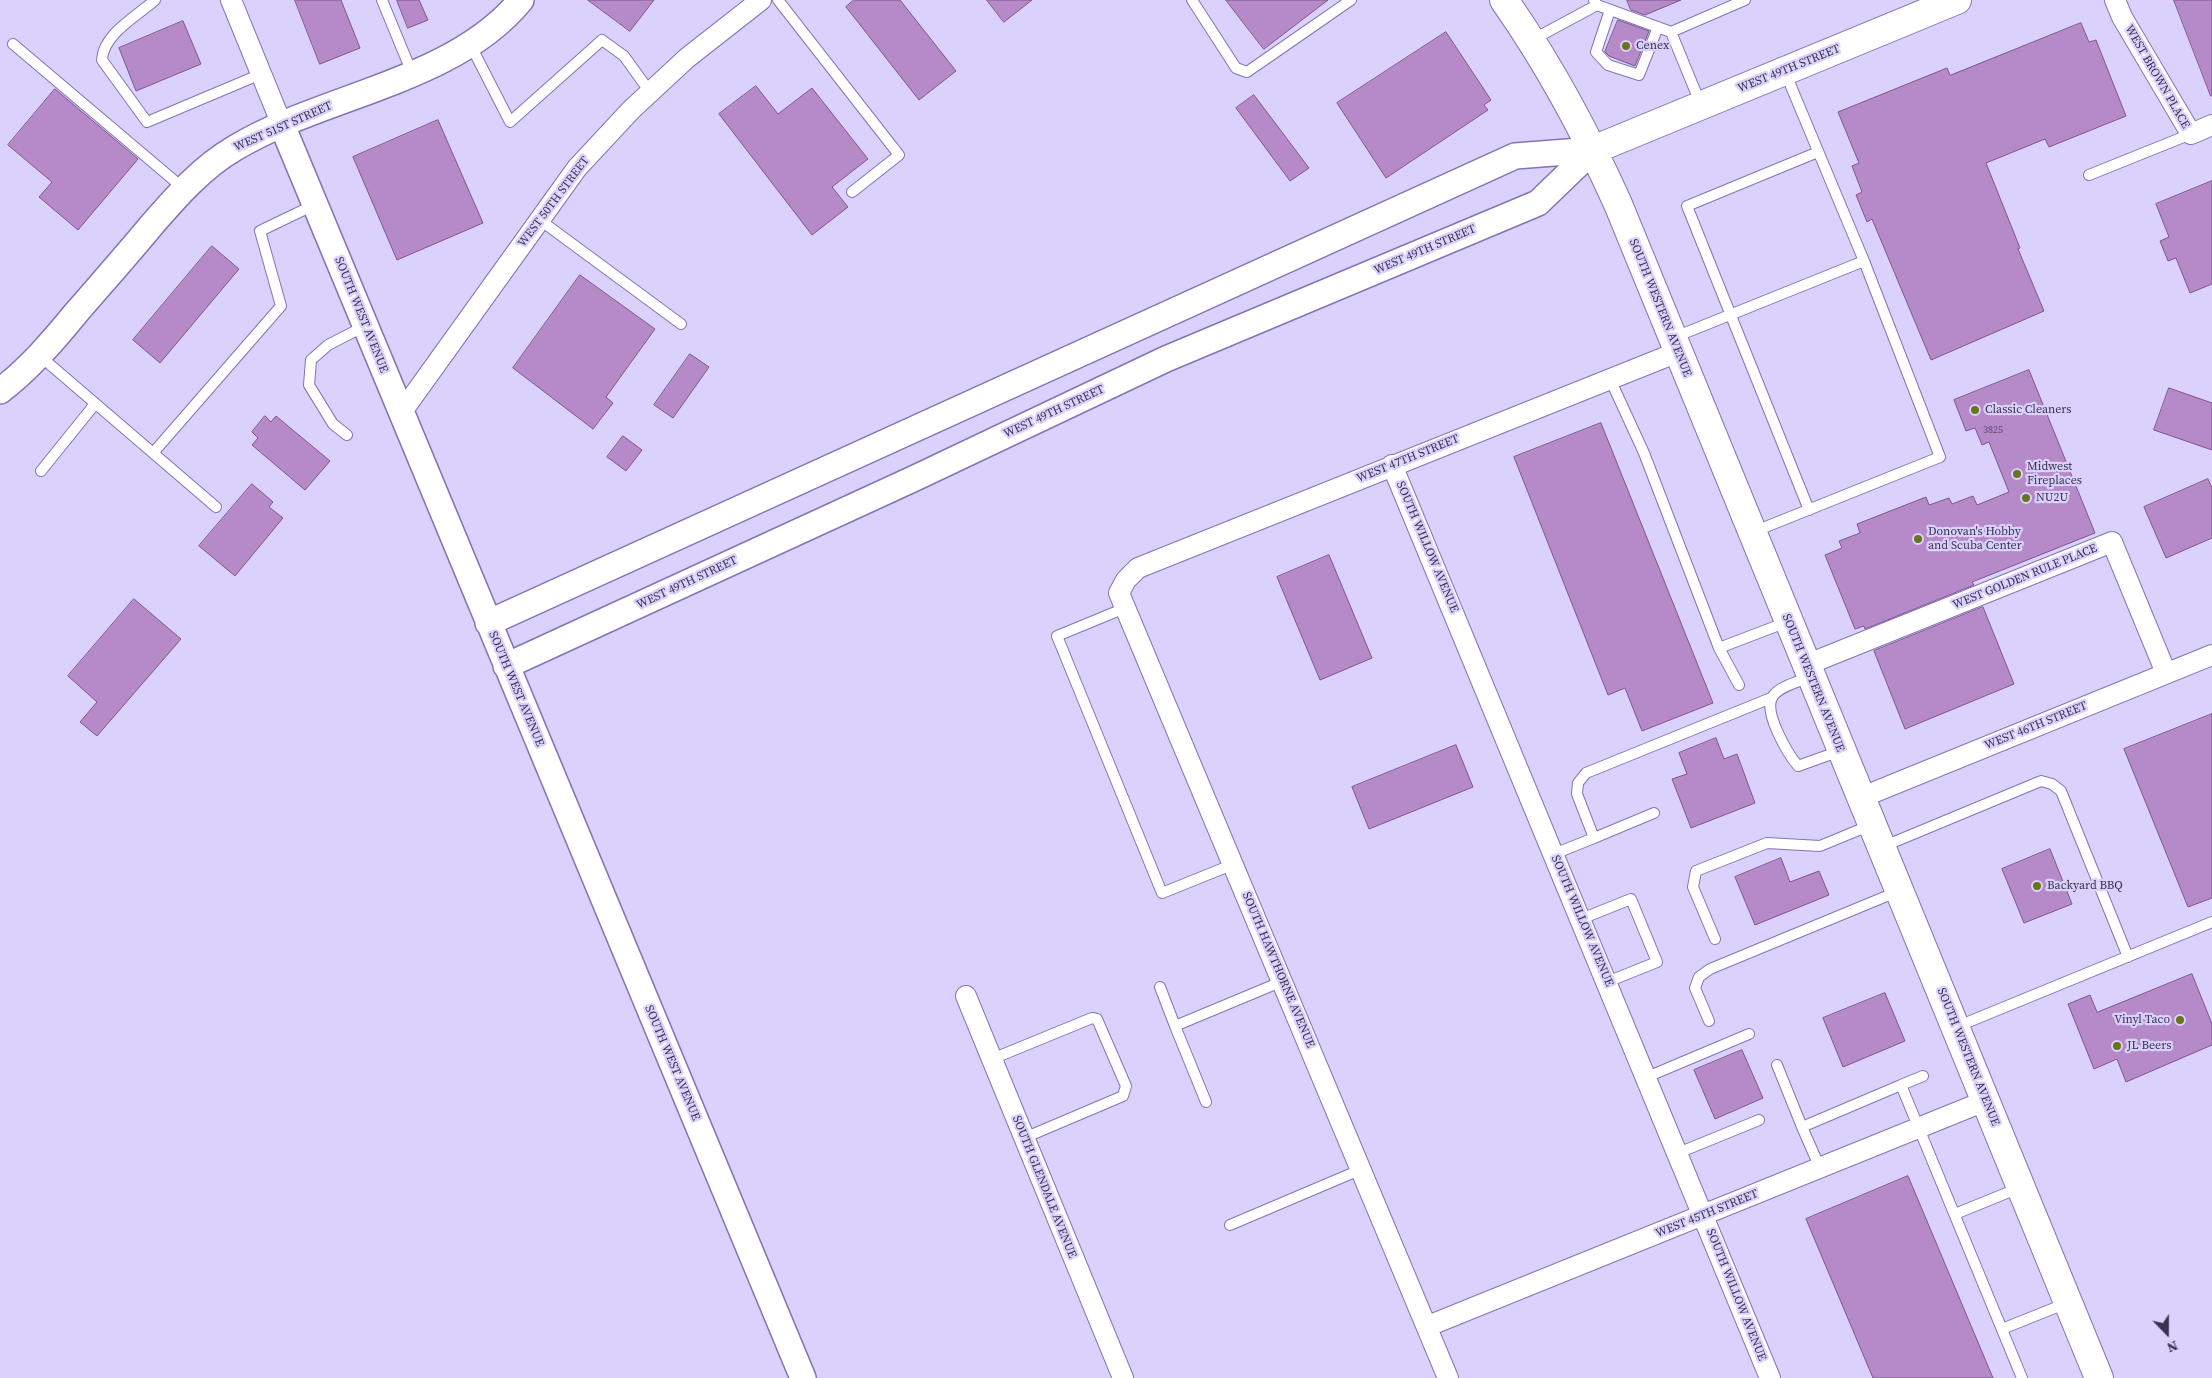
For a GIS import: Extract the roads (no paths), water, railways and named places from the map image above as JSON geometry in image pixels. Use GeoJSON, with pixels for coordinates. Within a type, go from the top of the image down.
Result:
{"type":"FeatureCollection","features":[{"type":"Feature","properties":{"kind":"main road","name":"SOUTH WESTERN AVENUE"},"geometry":{"type":"LineString","coordinates":[[1504,0],[1593,150],[1900,891],[2099,1378]]}},
{"type":"Feature","properties":{"kind":"main road","name":"WEST 49TH STREET"},"geometry":{"type":"LineString","coordinates":[[1593,150],[1946,2]]}},
{"type":"Feature","properties":{"kind":"street","name":"SOUTH WEST AVENUE"},"geometry":{"type":"LineString","coordinates":[[231,0],[803,1378]]}},
{"type":"Feature","properties":{"kind":"street","name":"WEST 51ST STREET"},"geometry":{"type":"LineString","coordinates":[[0,391],[40,356],[183,188],[214,161],[236,147],[282,125],[412,73],[470,44],[499,23],[521,0]]}},
{"type":"Feature","properties":{"kind":"street","name":"WEST 50TH STREET"},"geometry":{"type":"LineString","coordinates":[[401,413],[577,168],[650,92],[687,58],[761,0]]}},
{"type":"Feature","properties":{"kind":"street","name":"WEST BROWN PLACE"},"geometry":{"type":"LineString","coordinates":[[2114,0],[2190,134],[2212,125]]}},
{"type":"Feature","properties":{"kind":"street","name":"WEST 49TH STREET"},"geometry":{"type":"LineString","coordinates":[[488,623],[1515,156],[1593,150]]}},
{"type":"Feature","properties":{"kind":"street","name":"WEST 49TH STREET"},"geometry":{"type":"LineString","coordinates":[[506,666],[913,479],[1166,360],[1538,203],[1593,150]]}},
{"type":"Feature","properties":{"kind":"street","name":"WEST 47TH STREET"},"geometry":{"type":"LineString","coordinates":[[1138,568],[1610,379],[1675,345]]}},
{"type":"Feature","properties":{"kind":"street","name":"SOUTH WILLOW AVENUE"},"geometry":{"type":"LineString","coordinates":[[1392,465],[1770,1378]]}},
{"type":"Feature","properties":{"kind":"street","name":"WEST GOLDEN RULE PLACE"},"geometry":{"type":"LineString","coordinates":[[1808,671],[2112,542],[2166,673]]}},
{"type":"Feature","properties":{"kind":"street","name":"SOUTH HAWTHORNE AVENUE"},"geometry":{"type":"LineString","coordinates":[[1138,568],[1126,580],[1119,593],[1362,1168],[1448,1378]]}},
{"type":"Feature","properties":{"kind":"street","name":"WEST 46TH STREET"},"geometry":{"type":"LineString","coordinates":[[1860,798],[2212,655]]}},
{"type":"Feature","properties":{"kind":"street","name":"SOUTH GLENDALE AVENUE"},"geometry":{"type":"LineString","coordinates":[[966,996],[1123,1378]]}},
{"type":"Feature","properties":{"kind":"street","name":"WEST 45TH STREET"},"geometry":{"type":"LineString","coordinates":[[1428,1326],[1985,1102]]}},
{"type":"Feature","properties":{"kind":"lane"},"geometry":{"type":"LineString","coordinates":[[155,0],[111,38],[103,49],[102,60],[147,122],[262,74]]}},
{"type":"Feature","properties":{"kind":"lane"},"geometry":{"type":"LineString","coordinates":[[382,0],[412,73]]}},
{"type":"Feature","properties":{"kind":"lane"},"geometry":{"type":"LineString","coordinates":[[778,0],[899,155],[852,192]]}},
{"type":"Feature","properties":{"kind":"lane"},"geometry":{"type":"LineString","coordinates":[[1192,0],[1236,68],[1247,72],[1350,0]]}},
{"type":"Feature","properties":{"kind":"lane"},"geometry":{"type":"LineString","coordinates":[[1530,41],[1595,2],[1610,10],[1671,32],[1744,0]]}},
{"type":"Feature","properties":{"kind":"lane"},"geometry":{"type":"LineString","coordinates":[[1610,10],[1606,37],[1596,52],[1608,65],[1638,75],[1644,53],[1658,27]]}},
{"type":"Feature","properties":{"kind":"lane"},"geometry":{"type":"LineString","coordinates":[[1671,32],[1701,105]]}},
{"type":"Feature","properties":{"kind":"lane"},"geometry":{"type":"LineString","coordinates":[[470,44],[510,122],[602,40],[624,56],[650,92]]}},
{"type":"Feature","properties":{"kind":"lane"},"geometry":{"type":"LineString","coordinates":[[13,44],[183,188]]}},
{"type":"Feature","properties":{"kind":"lane"},"geometry":{"type":"LineString","coordinates":[[1752,533],[1940,457],[1864,261],[1785,71]]}},
{"type":"Feature","properties":{"kind":"lane"},"geometry":{"type":"LineString","coordinates":[[2089,174],[2190,134]]}},
{"type":"Feature","properties":{"kind":"lane"},"geometry":{"type":"LineString","coordinates":[[1809,510],[1688,206],[1818,152]]}},
{"type":"Feature","properties":{"kind":"lane"},"geometry":{"type":"LineString","coordinates":[[153,453],[281,306],[260,231],[315,205]]}},
{"type":"Feature","properties":{"kind":"lane"},"geometry":{"type":"LineString","coordinates":[[540,220],[680,324]]}},
{"type":"Feature","properties":{"kind":"lane"},"geometry":{"type":"LineString","coordinates":[[1675,345],[1732,314],[1864,261]]}},
{"type":"Feature","properties":{"kind":"lane"},"geometry":{"type":"LineString","coordinates":[[347,435],[333,424],[309,385],[311,360],[328,345],[365,326]]}},
{"type":"Feature","properties":{"kind":"lane"},"geometry":{"type":"LineString","coordinates":[[40,356],[216,507]]}},
{"type":"Feature","properties":{"kind":"lane"},"geometry":{"type":"LineString","coordinates":[[1610,379],[1644,453],[1719,648],[1739,685]]}},
{"type":"Feature","properties":{"kind":"lane"},"geometry":{"type":"LineString","coordinates":[[41,471],[95,404]]}},
{"type":"Feature","properties":{"kind":"lane"},"geometry":{"type":"LineString","coordinates":[[1126,608],[1057,636],[1162,894],[1234,864]]}},
{"type":"Feature","properties":{"kind":"lane"},"geometry":{"type":"LineString","coordinates":[[1719,648],[1788,621]]}},
{"type":"Feature","properties":{"kind":"lane"},"geometry":{"type":"LineString","coordinates":[[1594,838],[1577,794],[1578,782],[1586,773],[1771,698],[1779,690],[1808,671]]}},
{"type":"Feature","properties":{"kind":"lane"},"geometry":{"type":"LineString","coordinates":[[1771,698],[1770,711],[1788,754],[1798,766],[1841,750]]}},
{"type":"Feature","properties":{"kind":"lane"},"geometry":{"type":"LineString","coordinates":[[1715,939],[1692,887],[1696,871],[1767,843],[1820,846],[1876,836],[2041,781],[2052,784],[2061,791],[2128,957]]}},
{"type":"Feature","properties":{"kind":"lane"},"geometry":{"type":"LineString","coordinates":[[1554,854],[1654,813]]}},
{"type":"Feature","properties":{"kind":"lane"},"geometry":{"type":"LineString","coordinates":[[1709,1021],[1695,988],[1699,977],[1710,969],[1900,891]]}},
{"type":"Feature","properties":{"kind":"lane"},"geometry":{"type":"LineString","coordinates":[[1581,919],[1631,899],[1657,962],[1607,982]]}},
{"type":"Feature","properties":{"kind":"lane"},"geometry":{"type":"LineString","coordinates":[[1956,1027],[2212,922]]}},
{"type":"Feature","properties":{"kind":"lane"},"geometry":{"type":"LineString","coordinates":[[1175,1026],[1283,981]]}},
{"type":"Feature","properties":{"kind":"lane"},"geometry":{"type":"LineString","coordinates":[[1160,987],[1206,1102]]}},
{"type":"Feature","properties":{"kind":"lane"},"geometry":{"type":"LineString","coordinates":[[992,1059],[1092,1018],[1097,1019],[1126,1086],[1123,1096],[1024,1138]]}},
{"type":"Feature","properties":{"kind":"lane"},"geometry":{"type":"LineString","coordinates":[[1647,1077],[1749,1034]]}},
{"type":"Feature","properties":{"kind":"lane"},"geometry":{"type":"LineString","coordinates":[[1777,1065],[1820,1168]]}},
{"type":"Feature","properties":{"kind":"lane"},"geometry":{"type":"LineString","coordinates":[[1802,1126],[1923,1076]]}},
{"type":"Feature","properties":{"kind":"lane"},"geometry":{"type":"LineString","coordinates":[[1901,1085],[2022,1378]]}},
{"type":"Feature","properties":{"kind":"lane"},"geometry":{"type":"LineString","coordinates":[[1678,1153],[1759,1120]]}},
{"type":"Feature","properties":{"kind":"lane"},"geometry":{"type":"LineString","coordinates":[[1230,1225],[1362,1168]]}},
{"type":"Feature","properties":{"kind":"lane"},"geometry":{"type":"LineString","coordinates":[[1954,1214],[2020,1187]]}},
{"type":"Feature","properties":{"kind":"lane"},"geometry":{"type":"LineString","coordinates":[[2002,1329],[2068,1302]]}},
{"type":"Feature","properties":{"kind":"place","name":"Cenex"},"geometry":{"type":"Point","coordinates":[1626,46]}},
{"type":"Feature","properties":{"kind":"place","name":"Classic Cleaners"},"geometry":{"type":"Point","coordinates":[1975,410]}},
{"type":"Feature","properties":{"kind":"place","name":"Midwest Fireplaces"},"geometry":{"type":"Point","coordinates":[2017,474]}},
{"type":"Feature","properties":{"kind":"place","name":"NU2U"},"geometry":{"type":"Point","coordinates":[2026,498]}},
{"type":"Feature","properties":{"kind":"place","name":"Donovan's Hobby and Scuba Center"},"geometry":{"type":"Point","coordinates":[1918,539]}},
{"type":"Feature","properties":{"kind":"place","name":"Backyard BBQ"},"geometry":{"type":"Point","coordinates":[2037,886]}},
{"type":"Feature","properties":{"kind":"place","name":"Vinyl Taco"},"geometry":{"type":"Point","coordinates":[2180,1020]}},
{"type":"Feature","properties":{"kind":"place","name":"JL Beers"},"geometry":{"type":"Point","coordinates":[2117,1046]}}]}
